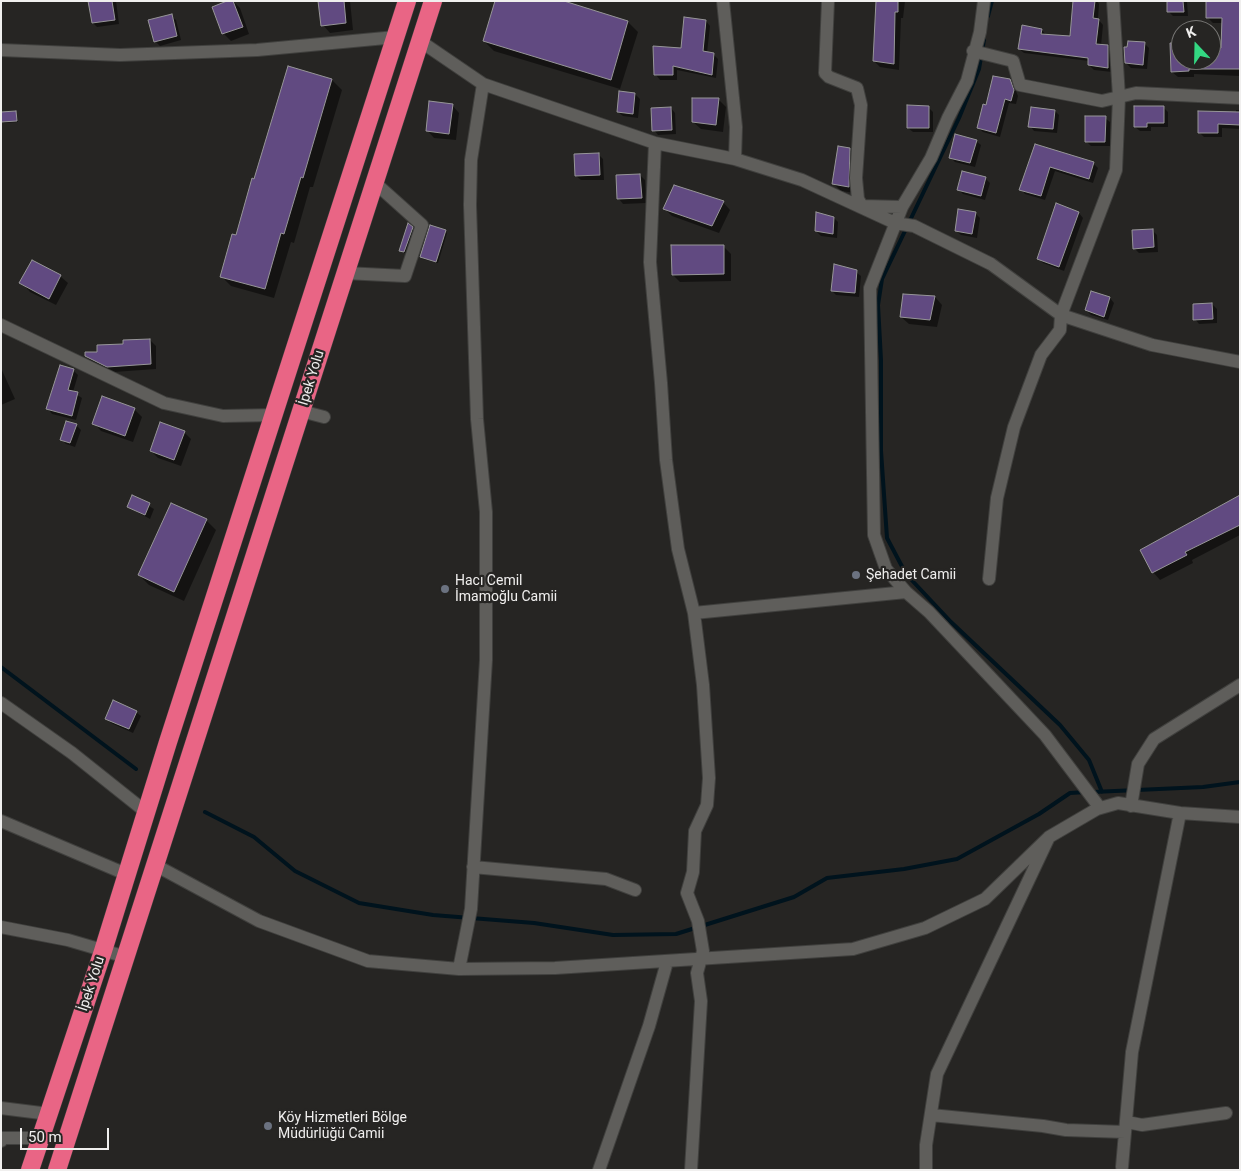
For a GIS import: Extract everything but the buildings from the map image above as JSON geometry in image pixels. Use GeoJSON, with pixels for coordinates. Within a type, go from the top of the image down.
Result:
{"type":"FeatureCollection","features":[{"type":"Feature","properties":{"kind":"highway","name":"İpek Yolu"},"geometry":{"type":"LineString","coordinates":[[30,1170],[103,951],[168,742],[407,1]]}},
{"type":"Feature","properties":{"kind":"highway","name":"İpek Yolu"},"geometry":{"type":"LineString","coordinates":[[57,1170],[433,1]]}},
{"type":"Feature","properties":{"kind":"street"},"geometry":{"type":"LineString","coordinates":[[723,1],[736,127],[735,159]]}},
{"type":"Feature","properties":{"kind":"street"},"geometry":{"type":"LineString","coordinates":[[828,1],[825,73],[829,77],[857,88],[861,105],[856,178],[858,199],[862,206],[902,207]]}},
{"type":"Feature","properties":{"kind":"street"},"geometry":{"type":"LineString","coordinates":[[984,1],[979,53],[931,158],[902,207],[870,288],[874,534],[886,569],[906,592],[936,619],[1046,735],[1097,806]]}},
{"type":"Feature","properties":{"kind":"street"},"geometry":{"type":"LineString","coordinates":[[989,579],[997,498],[1014,427],[1041,355],[1060,330],[1061,315],[1116,170],[1119,97],[1113,1]]}},
{"type":"Feature","properties":{"kind":"street"},"geometry":{"type":"LineString","coordinates":[[1,50],[120,55],[257,50],[396,36]]}},
{"type":"Feature","properties":{"kind":"street"},"geometry":{"type":"LineString","coordinates":[[420,40],[483,84],[656,142],[735,159],[802,180],[895,223],[914,226],[991,264],[1061,315],[1152,345],[1240,362]]}},
{"type":"Feature","properties":{"kind":"street"},"geometry":{"type":"LineString","coordinates":[[979,53],[1013,61],[1020,85],[1102,102],[1136,93],[1240,98]]}},
{"type":"Feature","properties":{"kind":"street"},"geometry":{"type":"LineString","coordinates":[[459,969],[471,909],[486,660],[486,512],[477,419],[470,205],[471,160],[483,84]]}},
{"type":"Feature","properties":{"kind":"street"},"geometry":{"type":"LineString","coordinates":[[656,142],[650,262],[662,383],[666,460],[678,549],[694,613],[704,685],[709,778],[706,805],[695,831],[692,872],[687,892],[698,921],[703,952],[697,973],[700,1010],[691,1170]]}},
{"type":"Feature","properties":{"kind":"street"},"geometry":{"type":"LineString","coordinates":[[345,273],[405,276],[422,225],[374,182]]}},
{"type":"Feature","properties":{"kind":"street"},"geometry":{"type":"LineString","coordinates":[[1,325],[164,403],[223,416],[275,415]]}},
{"type":"Feature","properties":{"kind":"street"},"geometry":{"type":"LineString","coordinates":[[302,411],[324,417]]}},
{"type":"Feature","properties":{"kind":"street"},"geometry":{"type":"LineString","coordinates":[[694,613],[906,592]]}},
{"type":"Feature","properties":{"kind":"street"},"geometry":{"type":"LineString","coordinates":[[1127,802],[1138,764],[1154,739],[1240,685]]}},
{"type":"Feature","properties":{"kind":"street"},"geometry":{"type":"LineString","coordinates":[[1,703],[148,805]]}},
{"type":"Feature","properties":{"kind":"street"},"geometry":{"type":"LineString","coordinates":[[155,865],[260,921],[368,961],[459,969],[555,968],[853,949],[925,928],[985,899],[1049,838],[1097,806],[1127,802],[1180,813],[1240,817]]}},
{"type":"Feature","properties":{"kind":"street"},"geometry":{"type":"LineString","coordinates":[[1122,1167],[1132,1052],[1180,813]]}},
{"type":"Feature","properties":{"kind":"street"},"geometry":{"type":"LineString","coordinates":[[1,821],[126,874]]}},
{"type":"Feature","properties":{"kind":"street"},"geometry":{"type":"LineString","coordinates":[[926,1170],[937,1074],[1049,838]]}},
{"type":"Feature","properties":{"kind":"street"},"geometry":{"type":"LineString","coordinates":[[473,867],[606,879],[635,890]]}},
{"type":"Feature","properties":{"kind":"street"},"geometry":{"type":"LineString","coordinates":[[1,927],[68,940],[126,957]]}},
{"type":"Feature","properties":{"kind":"street"},"geometry":{"type":"LineString","coordinates":[[599,1170],[649,1026],[667,962]]}},
{"type":"Feature","properties":{"kind":"street"},"geometry":{"type":"LineString","coordinates":[[1,1108],[49,1114]]}},
{"type":"Feature","properties":{"kind":"street"},"geometry":{"type":"LineString","coordinates":[[931,1114],[1066,1130],[1126,1127],[1226,1113]]}},
{"type":"Feature","properties":{"kind":"street"},"geometry":{"type":"LineString","coordinates":[[2,1139],[40,1138]]}},
{"type":"Feature","properties":{"kind":"waterway"},"geometry":{"type":"LineString","coordinates":[[988,16],[992,1]]}},
{"type":"Feature","properties":{"kind":"waterway"},"geometry":{"type":"LineString","coordinates":[[984,40],[979,69],[959,118],[882,279],[878,305],[881,360],[881,451],[887,538],[906,574],[951,622],[1060,725],[1089,760],[1102,792]]}},
{"type":"Feature","properties":{"kind":"waterway"},"geometry":{"type":"LineString","coordinates":[[1,667],[136,769]]}},
{"type":"Feature","properties":{"kind":"waterway"},"geometry":{"type":"LineString","coordinates":[[1093,792],[1203,787],[1240,782]]}},
{"type":"Feature","properties":{"kind":"waterway"},"geometry":{"type":"LineString","coordinates":[[205,812],[254,837],[295,871],[359,903],[433,915],[534,923],[613,935],[676,934],[794,897],[827,878],[904,869],[957,859],[1039,814],[1070,793],[1086,792]]}},
{"type":"Feature","properties":{"kind":"place","name":"Şehadet Camii"},"geometry":{"type":"Point","coordinates":[856,575]}},
{"type":"Feature","properties":{"kind":"place","name":"Hacı Cemil İmamoğlu Camii"},"geometry":{"type":"Point","coordinates":[445,589]}},
{"type":"Feature","properties":{"kind":"place","name":"Köy Hizmetleri Bölge Müdürlüğü Camii"},"geometry":{"type":"Point","coordinates":[268,1126]}}]}
